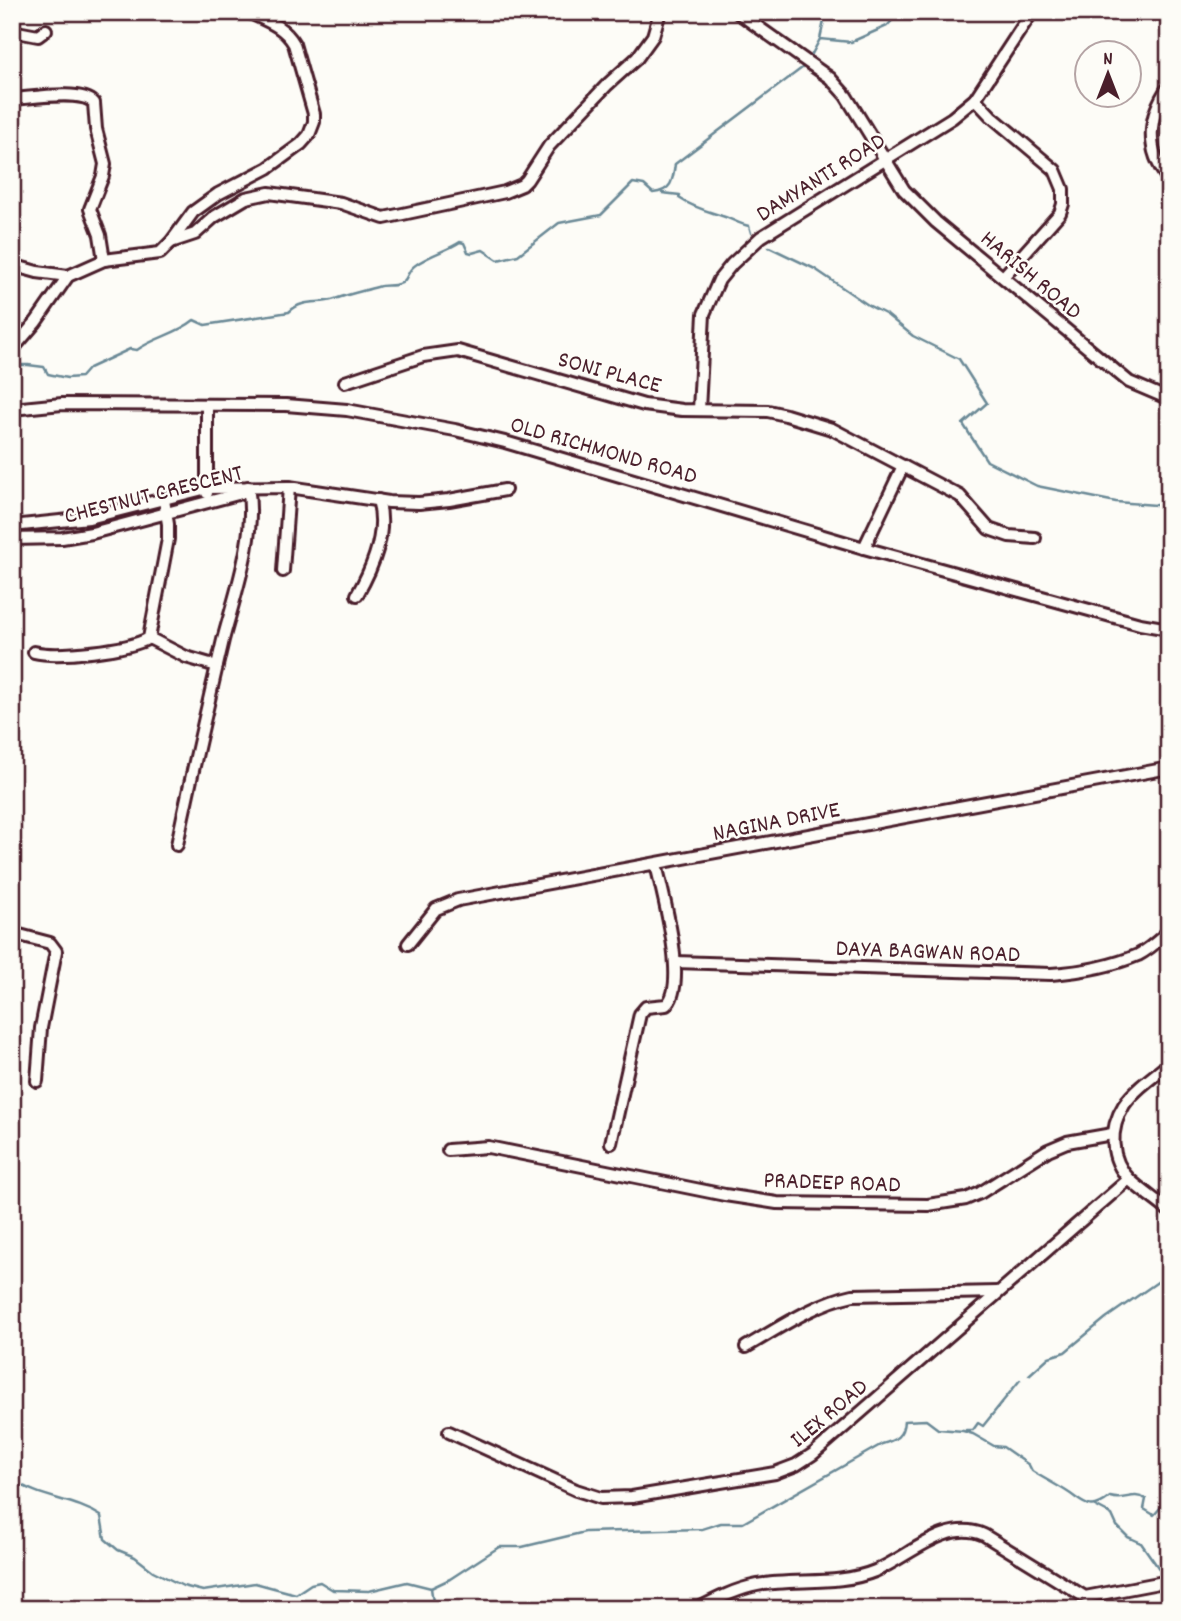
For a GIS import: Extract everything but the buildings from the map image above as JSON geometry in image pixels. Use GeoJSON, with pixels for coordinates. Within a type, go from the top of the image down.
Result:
{"type":"FeatureCollection","features":[{"type":"Feature","properties":{"kind":"street"},"geometry":{"type":"LineString","coordinates":[[12,350],[36,322],[68,276],[104,260],[152,255],[167,247],[193,212],[218,194],[287,156],[309,135],[314,122],[312,101],[297,51],[289,36],[278,26],[248,12]]}},
{"type":"Feature","properties":{"kind":"street"},"geometry":{"type":"LineString","coordinates":[[171,242],[195,234],[214,217],[235,204],[257,194],[269,192],[341,202],[384,218],[505,192],[522,185],[545,151],[643,51],[653,36],[660,12]]}},
{"type":"Feature","properties":{"kind":"street","name":"HARISH ROAD"},"geometry":{"type":"LineString","coordinates":[[737,12],[830,78],[846,96],[904,190],[936,222],[1129,382],[1169,399]]}},
{"type":"Feature","properties":{"kind":"street","name":"DAMYANTI ROAD"},"geometry":{"type":"LineString","coordinates":[[699,410],[703,321],[719,280],[745,250],[761,237],[952,118],[975,99],[1032,12]]}},
{"type":"Feature","properties":{"kind":"street"},"geometry":{"type":"LineString","coordinates":[[12,31],[38,36],[46,30]]}},
{"type":"Feature","properties":{"kind":"street"},"geometry":{"type":"LineString","coordinates":[[1169,86],[1154,111],[1151,131],[1154,155],[1169,180]]}},
{"type":"Feature","properties":{"kind":"street"},"geometry":{"type":"LineString","coordinates":[[12,99],[44,96],[86,97],[94,103],[94,120],[104,155],[105,170],[90,209],[100,236],[104,260]]}},
{"type":"Feature","properties":{"kind":"street"},"geometry":{"type":"LineString","coordinates":[[975,99],[991,116],[1044,158],[1055,170],[1063,188],[1060,213],[1003,277]]}},
{"type":"Feature","properties":{"kind":"street"},"geometry":{"type":"LineString","coordinates":[[12,265],[68,276]]}},
{"type":"Feature","properties":{"kind":"street","name":"SONI PLACE"},"geometry":{"type":"LineString","coordinates":[[345,382],[446,351],[458,352],[644,405],[699,410],[768,411],[832,429],[960,496],[989,529],[1009,536],[1035,538]]}},
{"type":"Feature","properties":{"kind":"street","name":"OLD RICHMOND ROAD"},"geometry":{"type":"LineString","coordinates":[[12,409],[62,404],[286,405],[347,410],[455,430],[518,445],[864,548],[1140,624],[1169,629]]}},
{"type":"Feature","properties":{"kind":"street"},"geometry":{"type":"LineString","coordinates":[[206,405],[208,503]]}},
{"type":"Feature","properties":{"kind":"street"},"geometry":{"type":"LineString","coordinates":[[864,548],[903,466]]}},
{"type":"Feature","properties":{"kind":"street"},"geometry":{"type":"LineString","coordinates":[[283,570],[289,487]]}},
{"type":"Feature","properties":{"kind":"street","name":"CHESTNUT CRESCENT"},"geometry":{"type":"LineString","coordinates":[[12,526],[89,518],[207,488],[289,487],[377,500],[419,503],[505,489]]}},
{"type":"Feature","properties":{"kind":"street"},"geometry":{"type":"LineString","coordinates":[[177,845],[196,749],[248,533],[251,511],[248,489]]}},
{"type":"Feature","properties":{"kind":"street","name":"CHESTNUT CRESCENT"},"geometry":{"type":"LineString","coordinates":[[12,539],[62,538],[92,533],[208,503],[248,489]]}},
{"type":"Feature","properties":{"kind":"street"},"geometry":{"type":"LineString","coordinates":[[149,638],[167,539],[164,500]]}},
{"type":"Feature","properties":{"kind":"street"},"geometry":{"type":"LineString","coordinates":[[357,595],[377,552],[381,514],[377,500]]}},
{"type":"Feature","properties":{"kind":"street"},"geometry":{"type":"LineString","coordinates":[[149,638],[177,654],[217,666]]}},
{"type":"Feature","properties":{"kind":"street"},"geometry":{"type":"LineString","coordinates":[[34,652],[86,652],[136,644],[149,638]]}},
{"type":"Feature","properties":{"kind":"street","name":"NAGINA DRIVE"},"geometry":{"type":"LineString","coordinates":[[408,944],[428,916],[446,904],[1169,768]]}},
{"type":"Feature","properties":{"kind":"street"},"geometry":{"type":"LineString","coordinates":[[611,1143],[640,1014],[646,1007],[663,1007],[670,1003],[674,994],[675,962],[656,864]]}},
{"type":"Feature","properties":{"kind":"street","name":"DAYA BAGWAN ROAD"},"geometry":{"type":"LineString","coordinates":[[675,962],[1068,973],[1138,955],[1169,931]]}},
{"type":"Feature","properties":{"kind":"street"},"geometry":{"type":"LineString","coordinates":[[12,933],[50,943],[56,951],[41,1028],[37,1082]]}},
{"type":"Feature","properties":{"kind":"street"},"geometry":{"type":"LineString","coordinates":[[1169,1064],[1125,1104],[1112,1134],[1116,1159],[1129,1179],[1169,1211]]}},
{"type":"Feature","properties":{"kind":"street","name":"PRADEEP ROAD"},"geometry":{"type":"LineString","coordinates":[[448,1150],[488,1147],[777,1203],[928,1205],[947,1203],[980,1193],[1048,1150],[1067,1142],[1112,1134]]}},
{"type":"Feature","properties":{"kind":"street","name":"ILEX ROAD"},"geometry":{"type":"LineString","coordinates":[[449,1432],[576,1490],[601,1498],[632,1497],[775,1473],[796,1465],[813,1454],[1129,1179]]}},
{"type":"Feature","properties":{"kind":"street"},"geometry":{"type":"LineString","coordinates":[[746,1347],[839,1298],[853,1295],[998,1292]]}},
{"type":"Feature","properties":{"kind":"street"},"geometry":{"type":"LineString","coordinates":[[697,1609],[733,1592],[758,1585],[839,1578],[874,1571],[935,1539],[960,1530],[984,1535],[1085,1603],[1169,1581]]}},
{"type":"Feature","properties":{"kind":"waterway"},"geometry":{"type":"LineString","coordinates":[[820,39],[826,12]]}},
{"type":"Feature","properties":{"kind":"waterway"},"geometry":{"type":"LineString","coordinates":[[812,54],[820,39],[851,42],[887,26],[900,12]]}},
{"type":"Feature","properties":{"kind":"waterway"},"geometry":{"type":"LineString","coordinates":[[12,365],[44,367],[48,374],[67,378],[81,377],[89,368],[130,349],[137,350],[194,320],[205,325],[289,312],[305,303],[329,301],[380,286],[399,284],[417,264],[460,242],[464,243],[468,252],[483,250],[498,260],[518,255],[559,223],[601,215],[633,183],[644,185],[653,193],[664,190],[672,180],[675,164],[802,68]]}},
{"type":"Feature","properties":{"kind":"waterway"},"geometry":{"type":"LineString","coordinates":[[662,193],[680,195],[679,198],[694,206],[749,226],[751,233]]}},
{"type":"Feature","properties":{"kind":"waterway"},"geometry":{"type":"LineString","coordinates":[[769,247],[815,269],[887,315],[913,336],[959,359],[987,403],[963,424],[987,461],[1037,486],[1116,502],[1169,506]]}},
{"type":"Feature","properties":{"kind":"waterway"},"geometry":{"type":"LineString","coordinates":[[1029,1375],[1049,1357],[1065,1352],[1106,1318],[1169,1274]]}},
{"type":"Feature","properties":{"kind":"waterway"},"geometry":{"type":"LineString","coordinates":[[966,1430],[973,1430],[978,1423],[983,1426],[1020,1380]]}},
{"type":"Feature","properties":{"kind":"waterway"},"geometry":{"type":"LineString","coordinates":[[12,1479],[33,1491],[79,1505],[101,1516],[105,1539],[118,1550],[135,1557],[153,1571],[183,1586],[203,1591],[255,1583],[296,1594],[311,1584],[320,1582],[333,1590],[369,1591],[407,1582],[431,1588],[450,1579],[499,1547],[522,1547],[585,1532],[702,1529],[721,1523],[743,1523],[895,1439],[900,1434],[904,1421],[926,1420],[938,1429],[963,1431],[994,1446],[1003,1447],[1029,1465],[1032,1471],[1087,1504],[1097,1505],[1110,1497],[1136,1496],[1146,1499],[1144,1509],[1154,1515],[1169,1498]]}},
{"type":"Feature","properties":{"kind":"waterway"},"geometry":{"type":"LineString","coordinates":[[1095,1506],[1112,1515],[1117,1526],[1128,1537],[1141,1543],[1162,1573]]}},
{"type":"Feature","properties":{"kind":"waterway"},"geometry":{"type":"LineString","coordinates":[[431,1588],[434,1609]]}},
{"type":"Feature","properties":{"kind":"waterway"},"geometry":{"type":"LineString","coordinates":[[1163,1609],[1165,1597]]}}]}
